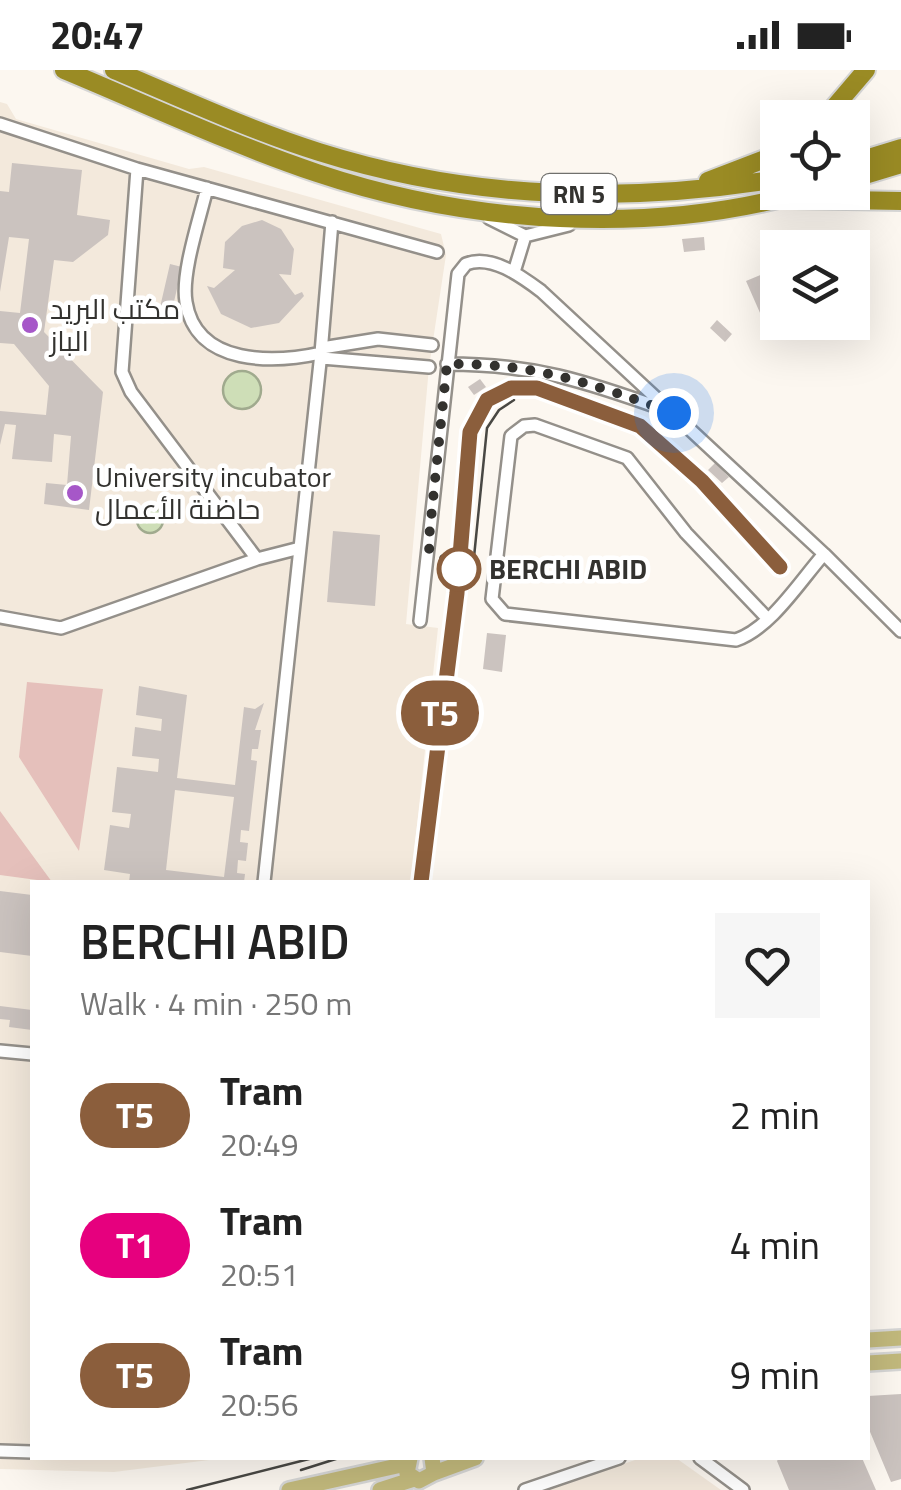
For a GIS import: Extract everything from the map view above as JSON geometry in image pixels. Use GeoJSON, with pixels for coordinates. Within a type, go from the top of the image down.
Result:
{"type":"FeatureCollection","features":[{"type":"Feature","properties":{"kind":"highway","name":"RN 5"},"geometry":{"type":"LineString","coordinates":[[64,70],[320,174],[434,202],[560,216],[693,215],[760,203]]}},
{"type":"Feature","properties":{"kind":"highway","name":"RN 5"},"geometry":{"type":"LineString","coordinates":[[114,70],[315,151],[382,170],[490,190],[643,195],[760,181]]}},
{"type":"Feature","properties":{"kind":"highway"},"geometry":{"type":"LineString","coordinates":[[840,100],[866,70]]}},
{"type":"Feature","properties":{"kind":"highway"},"geometry":{"type":"LineString","coordinates":[[870,157],[901,148]]}},
{"type":"Feature","properties":{"kind":"highway"},"geometry":{"type":"LineString","coordinates":[[682,189],[760,161]]}},
{"type":"Feature","properties":{"kind":"highway"},"geometry":{"type":"LineString","coordinates":[[870,173],[901,164]]}},
{"type":"Feature","properties":{"kind":"highway"},"geometry":{"type":"LineString","coordinates":[[870,200],[901,201]]}},
{"type":"Feature","properties":{"kind":"main road"},"geometry":{"type":"LineString","coordinates":[[870,1340],[901,1338]]}},
{"type":"Feature","properties":{"kind":"main road"},"geometry":{"type":"LineString","coordinates":[[870,1363],[901,1361]]}},
{"type":"Feature","properties":{"kind":"main road"},"geometry":{"type":"LineString","coordinates":[[410,1467],[425,1480],[433,1465],[463,1460]]}},
{"type":"Feature","properties":{"kind":"main road"},"geometry":{"type":"LineString","coordinates":[[288,1490],[410,1467]]}},
{"type":"Feature","properties":{"kind":"main road"},"geometry":{"type":"LineString","coordinates":[[380,1490],[410,1467]]}},
{"type":"Feature","properties":{"kind":"street"},"geometry":{"type":"LineString","coordinates":[[0,124],[138,169],[437,252]]}},
{"type":"Feature","properties":{"kind":"street"},"geometry":{"type":"LineString","coordinates":[[138,169],[122,372],[132,392],[257,559]]}},
{"type":"Feature","properties":{"kind":"street"},"geometry":{"type":"LineString","coordinates":[[207,188],[185,302],[194,321],[219,348],[253,360],[289,362],[378,339],[432,344]]}},
{"type":"Feature","properties":{"kind":"street"},"geometry":{"type":"LineString","coordinates":[[434,202],[494,219],[525,236],[621,216]]}},
{"type":"Feature","properties":{"kind":"street"},"geometry":{"type":"LineString","coordinates":[[264,880],[322,353],[332,222]]}},
{"type":"Feature","properties":{"kind":"street"},"geometry":{"type":"LineString","coordinates":[[514,272],[525,236]]}},
{"type":"Feature","properties":{"kind":"street"},"geometry":{"type":"LineString","coordinates":[[420,622],[461,268],[480,260],[514,272],[674,413],[901,631]]}},
{"type":"Feature","properties":{"kind":"street"},"geometry":{"type":"LineString","coordinates":[[322,353],[429,367]]}},
{"type":"Feature","properties":{"kind":"street"},"geometry":{"type":"LineString","coordinates":[[447,364],[506,364],[546,370],[674,413]]}},
{"type":"Feature","properties":{"kind":"street"},"geometry":{"type":"LineString","coordinates":[[767,618],[686,533],[621,453],[535,425],[524,426],[512,436],[492,599],[500,612],[721,642],[749,635],[767,618],[824,554]]}},
{"type":"Feature","properties":{"kind":"street"},"geometry":{"type":"LineString","coordinates":[[0,618],[61,628],[257,559],[300,548]]}},
{"type":"Feature","properties":{"kind":"street"},"geometry":{"type":"LineString","coordinates":[[0,1051],[30,1054]]}},
{"type":"Feature","properties":{"kind":"street"},"geometry":{"type":"LineString","coordinates":[[0,1451],[30,1452]]}},
{"type":"Feature","properties":{"kind":"street"},"geometry":{"type":"LineString","coordinates":[[525,1490],[613,1460]]}},
{"type":"Feature","properties":{"kind":"street"},"geometry":{"type":"LineString","coordinates":[[703,1460],[743,1490]]}},
{"type":"Feature","properties":{"kind":"shaded area"},"geometry":{"type":"Polygon","coordinates":[[[0,102],[7,104],[16,119],[189,169],[204,167],[441,234],[446,255],[429,367],[406,624],[438,628],[411,880],[30,880],[30,1460],[209,1460],[114,1472],[0,1469],[0,102]]]}},
{"type":"Feature","properties":{"kind":"shaded area"},"geometry":{"type":"Polygon","coordinates":[[[242,371],[256,376],[261,390],[256,404],[242,409],[228,404],[223,390],[228,376],[242,371]]]}},
{"type":"Feature","properties":{"kind":"shaded area"},"geometry":{"type":"Polygon","coordinates":[[[150,507],[159,511],[163,520],[159,529],[150,533],[141,529],[137,520],[141,511],[150,507]]]}},
{"type":"Feature","properties":{"kind":"shaded area"},"geometry":{"type":"Polygon","coordinates":[[[27,682],[103,689],[79,851],[19,757],[27,682]]]}},
{"type":"Feature","properties":{"kind":"shaded area"},"geometry":{"type":"Polygon","coordinates":[[[0,811],[51,880],[0,875],[0,811]]]}},
{"type":"Feature","properties":{"kind":"shaded area"},"geometry":{"type":"Polygon","coordinates":[[[635,1460],[679,1460],[721,1490],[546,1490],[635,1460]]]}},
{"type":"Feature","properties":{"kind":"building"},"geometry":{"type":"Polygon","coordinates":[[[12,163],[82,170],[77,215],[110,220],[108,235],[73,262],[54,260],[44,332],[103,392],[89,510],[44,504],[46,483],[67,485],[71,436],[54,434],[52,462],[12,459],[16,425],[5,424],[0,445],[0,411],[46,415],[49,386],[14,344],[0,343],[0,311],[20,313],[29,239],[9,237],[0,292],[0,191],[9,192],[12,163]]]}},
{"type":"Feature","properties":{"kind":"building"},"geometry":{"type":"Polygon","coordinates":[[[262,220],[281,229],[294,249],[291,275],[279,274],[295,295],[302,292],[304,296],[279,323],[251,328],[221,314],[207,286],[214,288],[235,270],[223,268],[225,242],[242,226],[262,220]]]}},
{"type":"Feature","properties":{"kind":"building"},"geometry":{"type":"Polygon","coordinates":[[[704,237],[705,250],[684,252],[682,239],[704,237]]]}},
{"type":"Feature","properties":{"kind":"building"},"geometry":{"type":"Polygon","coordinates":[[[170,264],[182,267],[170,319],[158,316],[170,264]]]}},
{"type":"Feature","properties":{"kind":"building"},"geometry":{"type":"Polygon","coordinates":[[[760,275],[760,313],[746,281],[760,275]]]}},
{"type":"Feature","properties":{"kind":"building"},"geometry":{"type":"Polygon","coordinates":[[[717,320],[732,334],[725,342],[710,328],[717,320]]]}},
{"type":"Feature","properties":{"kind":"building"},"geometry":{"type":"Polygon","coordinates":[[[480,379],[486,387],[474,395],[468,387],[480,379]]]}},
{"type":"Feature","properties":{"kind":"building"},"geometry":{"type":"Polygon","coordinates":[[[715,463],[729,477],[722,483],[708,470],[715,463]]]}},
{"type":"Feature","properties":{"kind":"building"},"geometry":{"type":"Polygon","coordinates":[[[333,531],[380,535],[375,606],[327,602],[333,531]]]}},
{"type":"Feature","properties":{"kind":"building"},"geometry":{"type":"Polygon","coordinates":[[[487,633],[506,635],[502,672],[483,669],[487,633]]]}},
{"type":"Feature","properties":{"kind":"building"},"geometry":{"type":"Polygon","coordinates":[[[139,686],[187,695],[177,778],[235,785],[244,707],[255,709],[264,703],[255,730],[261,730],[258,749],[252,749],[251,760],[257,761],[249,831],[241,830],[240,842],[248,843],[246,861],[238,860],[237,873],[245,874],[244,880],[129,880],[130,874],[104,870],[110,825],[129,828],[131,814],[112,812],[117,767],[158,772],[159,759],[132,756],[135,727],[161,731],[162,719],[136,715],[139,686]],[[175,790],[166,870],[224,877],[234,797],[175,790]]]}},
{"type":"Feature","properties":{"kind":"building"},"geometry":{"type":"Polygon","coordinates":[[[0,891],[30,895],[30,956],[0,952],[0,891]]]}},
{"type":"Feature","properties":{"kind":"building"},"geometry":{"type":"Polygon","coordinates":[[[0,1006],[30,1010],[30,1030],[9,1027],[10,1020],[0,1019],[0,1006]]]}},
{"type":"Feature","properties":{"kind":"building"},"geometry":{"type":"Polygon","coordinates":[[[901,1394],[901,1479],[891,1482],[870,1432],[870,1396],[901,1394]]]}},
{"type":"Feature","properties":{"kind":"building"},"geometry":{"type":"Polygon","coordinates":[[[863,1460],[876,1490],[789,1490],[777,1461],[863,1460]]]}},
{"type":"Feature","properties":{"kind":"tram line"},"geometry":{"type":"LineString","coordinates":[[421,880],[457,593],[470,432],[487,401],[511,388],[537,388],[640,426],[775,571]]}},
{"type":"Feature","properties":{"kind":"tram line","name":"T5"},"geometry":{"type":"LineString","coordinates":[[421,880],[457,593],[470,432],[487,400],[511,388],[537,388],[640,426],[702,481],[780,567]]}},
{"type":"Feature","properties":{"kind":"tram line"},"geometry":{"type":"LineString","coordinates":[[473,567],[487,428],[499,410],[514,400]]}},
{"type":"Feature","properties":{"kind":"tram line"},"geometry":{"type":"LineString","coordinates":[[187,1490],[305,1460]]}},
{"type":"Feature","properties":{"kind":"tram line"},"geometry":{"type":"LineString","coordinates":[[301,1470],[333,1460]]}},
{"type":"Feature","properties":{"kind":"place","name":"مكتب البريد الباز"},"geometry":{"type":"Point","coordinates":[30,325]}},
{"type":"Feature","properties":{"kind":"place","name":"University incubator حاضنة الأعمال"},"geometry":{"type":"Point","coordinates":[75,493]}},
{"type":"Feature","properties":{"kind":"place","name":"BERCHI ABID"},"geometry":{"type":"Point","coordinates":[459,569]}},
{"type":"Feature","properties":{"kind":"route"},"geometry":{"type":"LineString","coordinates":[[459,569],[428,548],[447,364],[506,364],[546,370],[674,413]]}}]}
